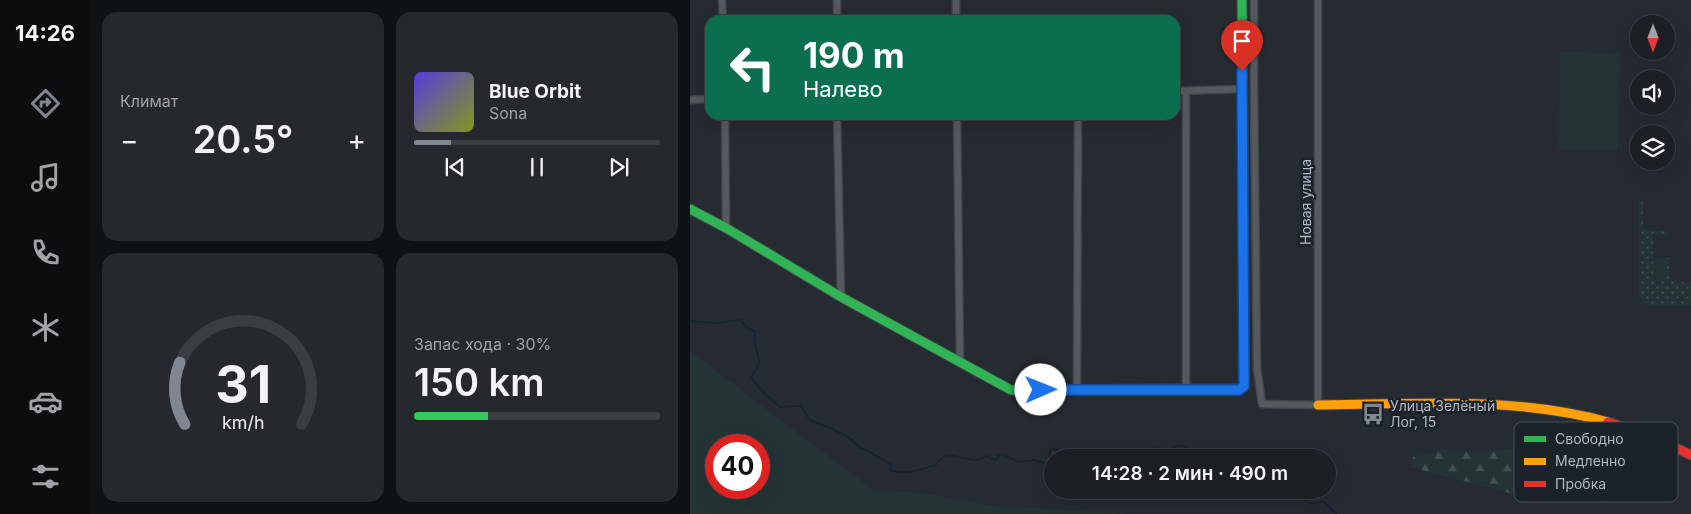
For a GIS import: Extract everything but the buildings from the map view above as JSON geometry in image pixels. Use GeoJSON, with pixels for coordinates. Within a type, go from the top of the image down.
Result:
{"type":"FeatureCollection","features":[{"type":"Feature","properties":{"kind":"street"},"geometry":{"type":"LineString","coordinates":[[722,0],[723,15]]}},
{"type":"Feature","properties":{"kind":"street"},"geometry":{"type":"LineString","coordinates":[[837,0],[837,15]]}},
{"type":"Feature","properties":{"kind":"street"},"geometry":{"type":"LineString","coordinates":[[956,0],[956,15]]}},
{"type":"Feature","properties":{"kind":"street"},"geometry":{"type":"LineString","coordinates":[[690,209],[726,228],[841,297],[1011,390],[1239,390],[1244,384],[1242,0]]}},
{"type":"Feature","properties":{"kind":"street"},"geometry":{"type":"LineString","coordinates":[[1254,0],[1257,368],[1262,404],[1483,405],[1532,408],[1582,416],[1604,422]]}},
{"type":"Feature","properties":{"kind":"street","name":"Новая улица"},"geometry":{"type":"LineString","coordinates":[[1318,0],[1318,404]]}},
{"type":"Feature","properties":{"kind":"street"},"geometry":{"type":"LineString","coordinates":[[1180,91],[1242,89]]}},
{"type":"Feature","properties":{"kind":"street"},"geometry":{"type":"LineString","coordinates":[[1186,91],[1186,390]]}},
{"type":"Feature","properties":{"kind":"street"},"geometry":{"type":"LineString","coordinates":[[690,100],[705,99]]}},
{"type":"Feature","properties":{"kind":"street"},"geometry":{"type":"LineString","coordinates":[[725,120],[726,228]]}},
{"type":"Feature","properties":{"kind":"street"},"geometry":{"type":"LineString","coordinates":[[837,120],[841,297]]}},
{"type":"Feature","properties":{"kind":"street"},"geometry":{"type":"LineString","coordinates":[[956,120],[960,363]]}},
{"type":"Feature","properties":{"kind":"street"},"geometry":{"type":"LineString","coordinates":[[1076,390],[1078,120]]}},
{"type":"Feature","properties":{"kind":"street"},"geometry":{"type":"LineString","coordinates":[[1678,449],[1691,455]]}},
{"type":"Feature","properties":{"kind":"green space"},"geometry":{"type":"Polygon","coordinates":[[[1560,52],[1620,53],[1618,150],[1559,150],[1560,52]]]}},
{"type":"Feature","properties":{"kind":"green space"},"geometry":{"type":"Polygon","coordinates":[[[1639,200],[1643,203],[1643,227],[1650,231],[1666,231],[1670,235],[1653,235],[1653,280],[1667,280],[1667,258],[1670,257],[1670,277],[1672,281],[1691,282],[1691,305],[1648,306],[1639,295],[1639,200]]]}},
{"type":"Feature","properties":{"kind":"green space"},"geometry":{"type":"Polygon","coordinates":[[[1653,257],[1667,258],[1667,280],[1653,280],[1653,257]]]}},
{"type":"Feature","properties":{"kind":"green space"},"geometry":{"type":"Polygon","coordinates":[[[690,351],[873,490],[924,493],[989,505],[1128,514],[690,514],[690,351]]]}},
{"type":"Feature","properties":{"kind":"green space"},"geometry":{"type":"Polygon","coordinates":[[[1514,449],[1514,494],[1410,467],[1413,457],[1443,450],[1514,449]]]}},
{"type":"Feature","properties":{"kind":"green space"},"geometry":{"type":"Polygon","coordinates":[[[1565,502],[1622,502],[1618,503],[1565,502]]]}},
{"type":"Feature","properties":{"kind":"waterway"},"geometry":{"type":"LineString","coordinates":[[690,321],[716,323],[741,320],[747,328],[755,331],[759,363],[751,377],[764,393],[780,407],[801,406],[810,420],[851,439],[860,448],[892,465],[891,470],[896,472],[919,470],[936,465],[946,455],[975,460],[989,456],[991,459],[996,460],[998,456],[1003,454],[1018,462],[1035,460],[1044,463]]}},
{"type":"Feature","properties":{"kind":"waterway"},"geometry":{"type":"LineString","coordinates":[[1171,449],[1179,446],[1188,449]]}},
{"type":"Feature","properties":{"kind":"waterway"},"geometry":{"type":"LineString","coordinates":[[1155,449],[1160,449]]}},
{"type":"Feature","properties":{"kind":"waterway"},"geometry":{"type":"LineString","coordinates":[[1303,499],[1310,503],[1324,502],[1336,514]]}},
{"type":"Feature","properties":{"kind":"traffic: fast"},"geometry":{"type":"LineString","coordinates":[[1242,0],[1244,319]]}},
{"type":"Feature","properties":{"kind":"traffic: fast"},"geometry":{"type":"LineString","coordinates":[[690,209],[726,228],[841,297],[1011,390],[1164,389]]}},
{"type":"Feature","properties":{"kind":"traffic: slow"},"geometry":{"type":"LineString","coordinates":[[1318,405],[1428,403],[1501,405],[1537,408],[1608,422]]}},
{"type":"Feature","properties":{"kind":"traffic: jam"},"geometry":{"type":"LineString","coordinates":[[1164,389],[1241,389],[1244,385],[1244,319]]}},
{"type":"Feature","properties":{"kind":"traffic: jam"},"geometry":{"type":"LineString","coordinates":[[1678,449],[1691,455]]}},
{"type":"Feature","properties":{"kind":"place","name":"Улица Зелёный Лог, 15"},"geometry":{"type":"Point","coordinates":[1373,414]}},
{"type":"Feature","properties":{"kind":"route"},"geometry":{"type":"LineString","coordinates":[[1041,390],[1239,390],[1244,386],[1242,71]]}}]}
